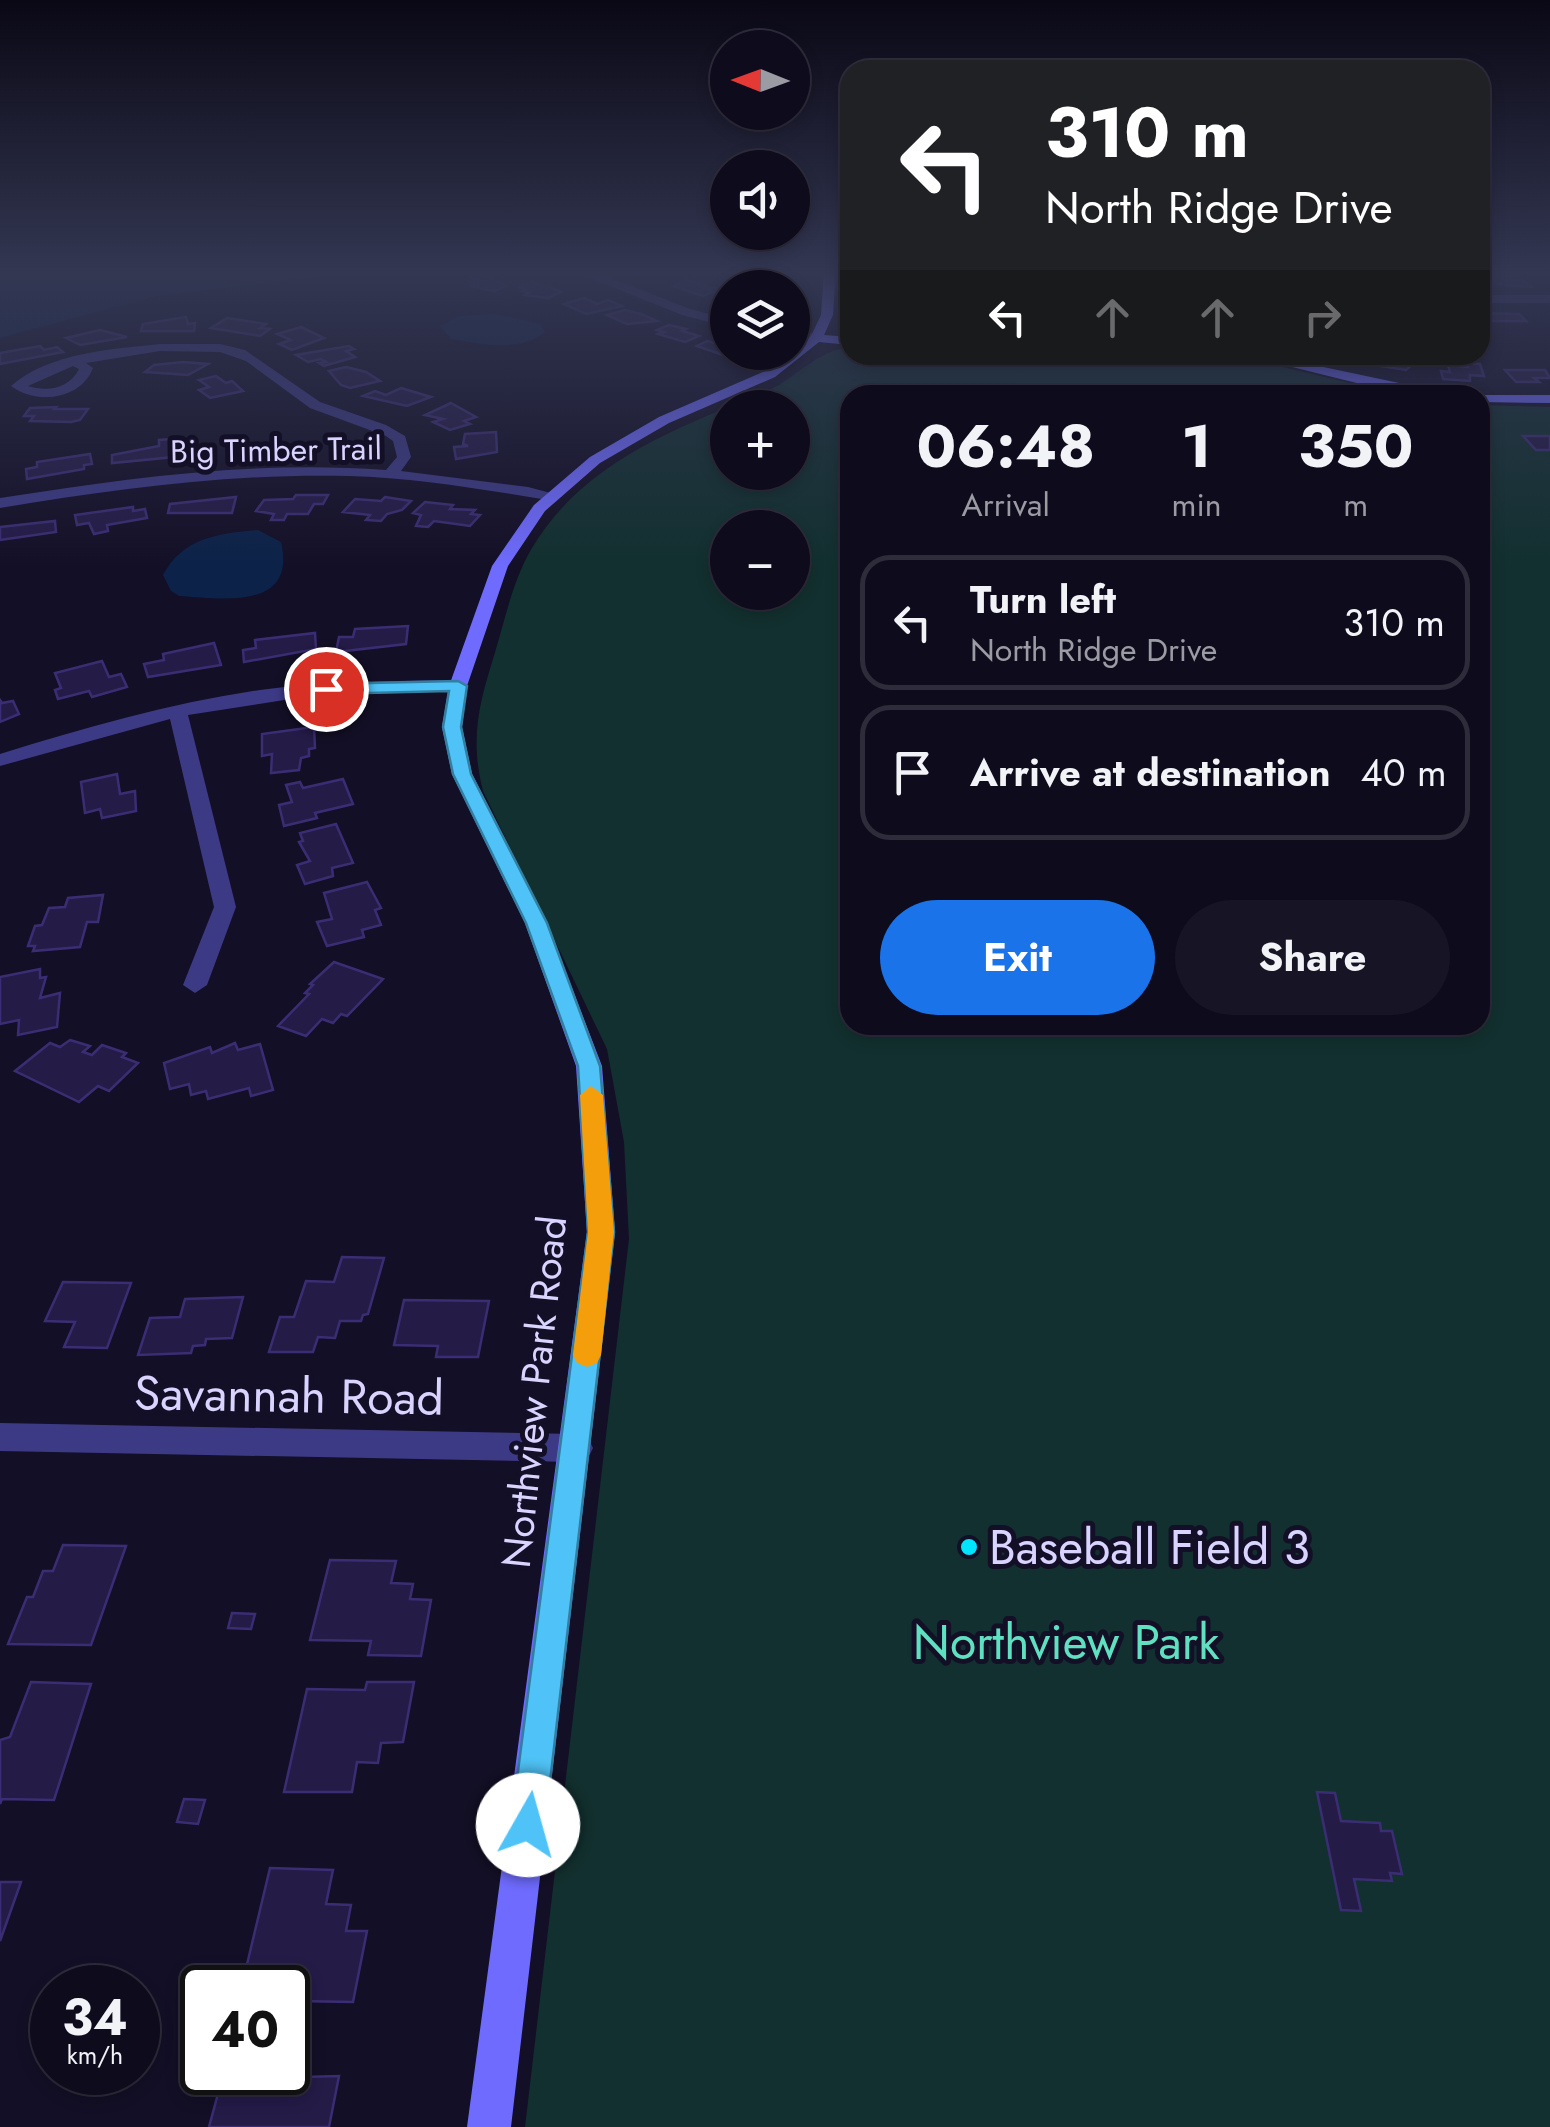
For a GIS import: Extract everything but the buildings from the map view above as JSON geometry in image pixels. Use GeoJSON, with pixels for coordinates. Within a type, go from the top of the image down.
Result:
{"type":"FeatureCollection","features":[{"type":"Feature","properties":{"kind":"street"},"geometry":{"type":"LineString","coordinates":[[261,369],[312,404],[400,439],[404,457],[390,474]]}},
{"type":"Feature","properties":{"kind":"street","name":"Northview Park Road"},"geometry":{"type":"LineString","coordinates":[[489,2127],[601,1232],[589,1066],[536,923],[462,774],[452,727],[458,686],[500,566],[539,508],[595,460],[664,420],[776,369]]}},
{"type":"Feature","properties":{"kind":"street"},"geometry":{"type":"LineString","coordinates":[[1311,369],[1379,385]]}},
{"type":"Feature","properties":{"kind":"street"},"geometry":{"type":"LineString","coordinates":[[1490,398],[1550,399]]}},
{"type":"Feature","properties":{"kind":"street","name":"Big Timber Trail"},"geometry":{"type":"LineString","coordinates":[[0,503],[199,476],[296,472],[390,474],[554,496]]}},
{"type":"Feature","properties":{"kind":"street"},"geometry":{"type":"LineString","coordinates":[[0,760],[178,711],[326,689],[458,686]]}},
{"type":"Feature","properties":{"kind":"street"},"geometry":{"type":"LineString","coordinates":[[178,711],[225,907],[194,985]]}},
{"type":"Feature","properties":{"kind":"street","name":"Savannah Road"},"geometry":{"type":"LineString","coordinates":[[0,1437],[576,1448]]}},
{"type":"Feature","properties":{"kind":"green space","name":"Northview Park"},"geometry":{"type":"Polygon","coordinates":[[[810,369],[1292,369],[1358,385],[840,385],[840,1035],[1490,1035],[1490,405],[1550,407],[1550,2127],[525,2127],[629,1239],[624,1142],[607,1049],[483,791],[477,753],[481,702],[511,597],[532,548],[578,492],[634,451],[710,415],[710,490],[810,490],[810,390],[769,390],[801,370],[810,369]]]}},
{"type":"Feature","properties":{"kind":"water"},"geometry":{"type":"Polygon","coordinates":[[[258,530],[281,542],[283,564],[278,580],[268,590],[235,598],[179,596],[171,591],[163,575],[181,552],[204,539],[258,530]]]}},
{"type":"Feature","properties":{"kind":"slow traffic"},"geometry":{"type":"LineString","coordinates":[[587,1355],[601,1232],[591,1095]]}},
{"type":"Feature","properties":{"kind":"place","name":"Baseball Field 3"},"geometry":{"type":"Point","coordinates":[969,1547]}},
{"type":"Feature","properties":{"kind":"route"},"geometry":{"type":"LineString","coordinates":[[326,689],[458,686],[452,727],[462,774],[536,923],[589,1066],[601,1232],[528,1825]]}}]}
